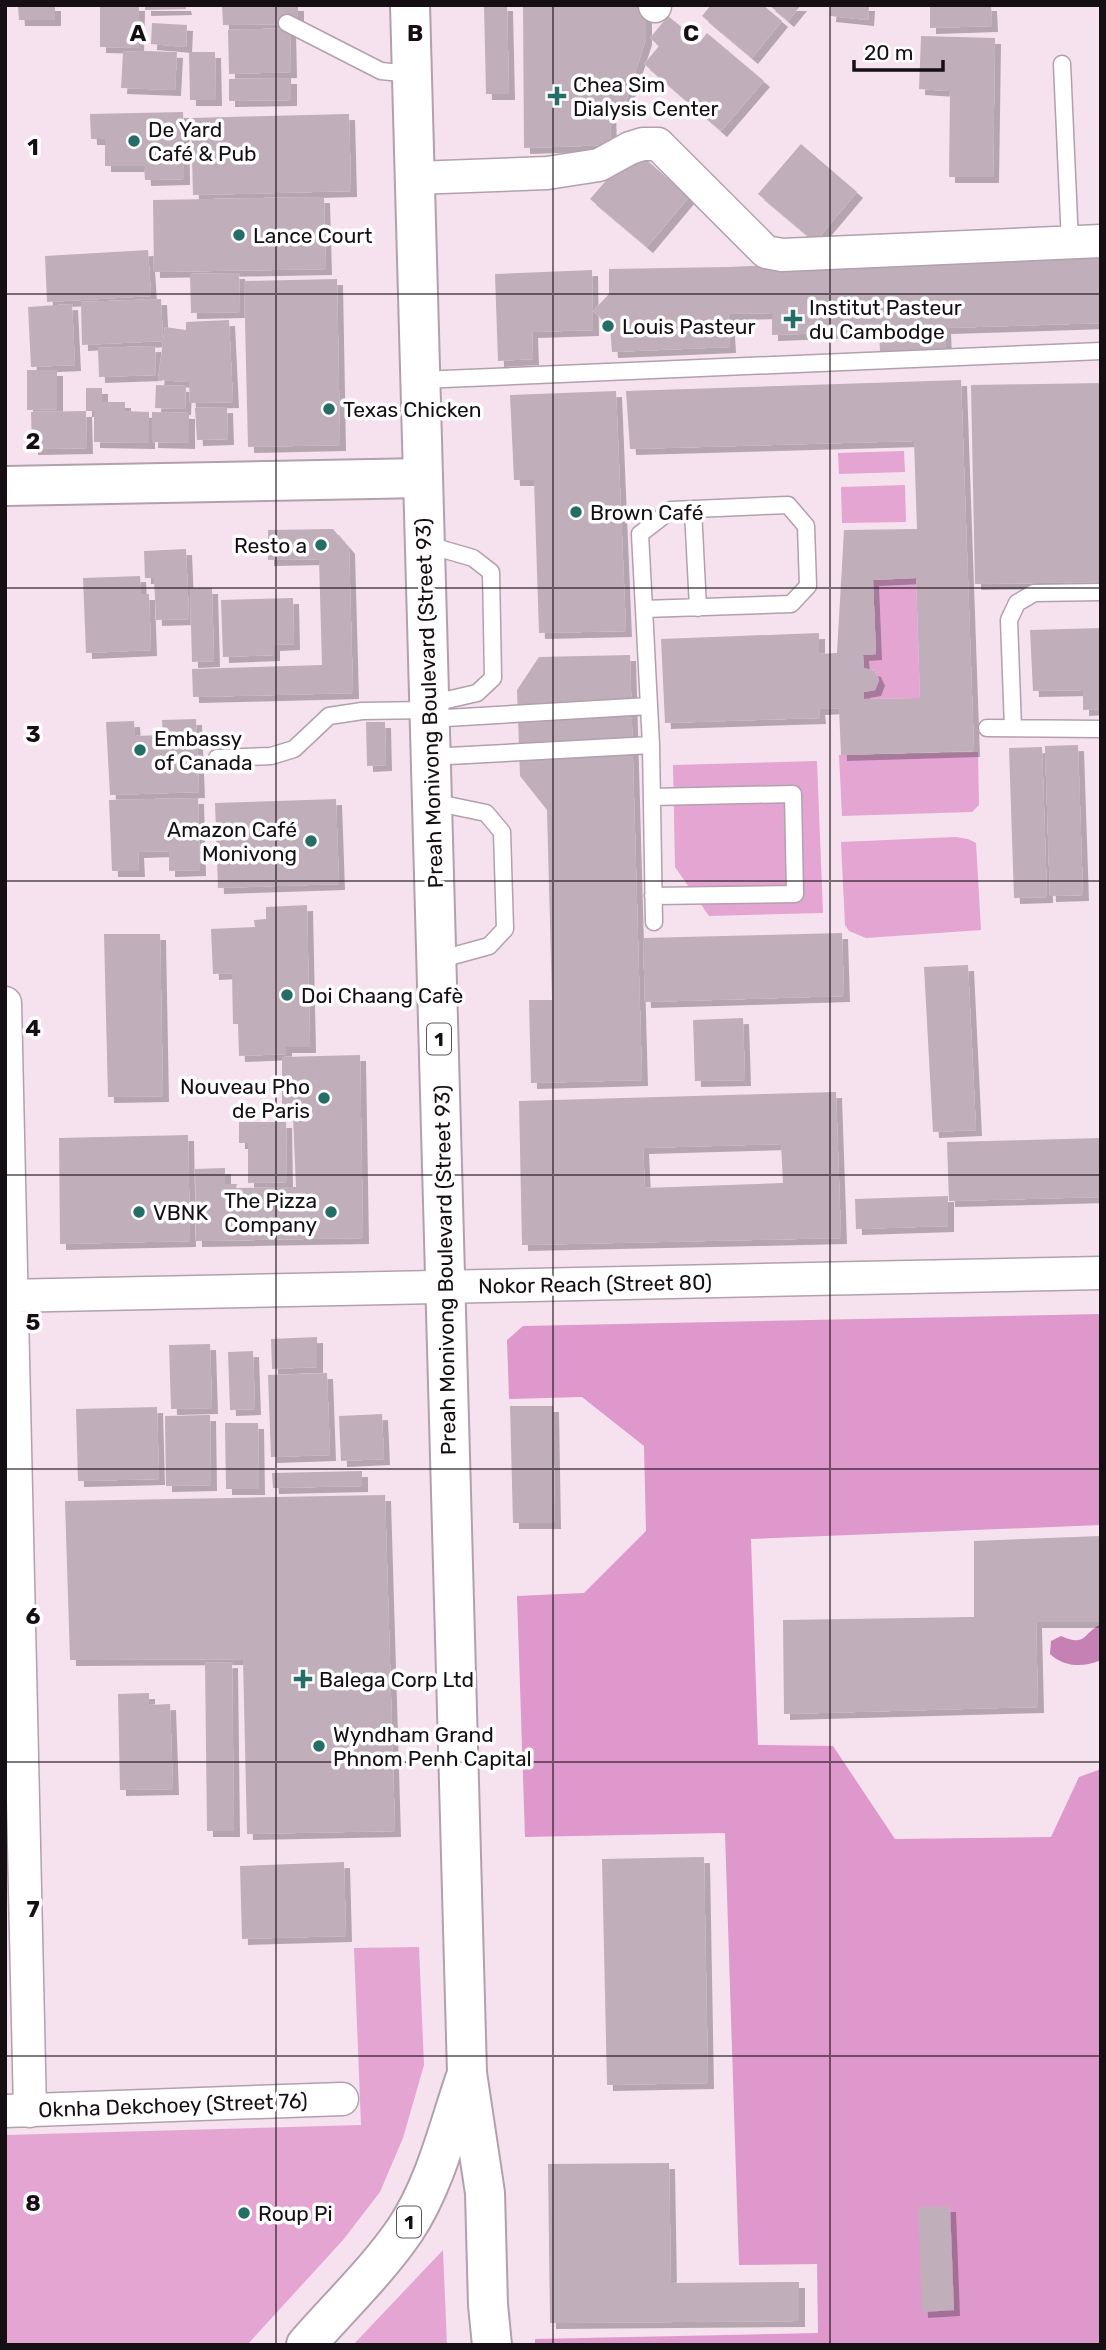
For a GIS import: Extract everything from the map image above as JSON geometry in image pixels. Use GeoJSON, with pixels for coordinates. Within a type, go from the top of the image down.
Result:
{"type":"FeatureCollection","features":[{"type":"Feature","properties":{"kind":"main road","name":"Preah Monivong Boulevard (Street 93)"},"geometry":{"type":"LineString","coordinates":[[410,5],[467,2073],[485,2193],[488,2305],[492,2345]]}},
{"type":"Feature","properties":{"kind":"main road"},"geometry":{"type":"LineString","coordinates":[[5,486],[423,478]]}},
{"type":"Feature","properties":{"kind":"main road","name":"Preah Monivong Boulevard (Street 93)"},"geometry":{"type":"LineString","coordinates":[[306,2345],[382,2260],[406,2228],[428,2185],[467,2073]]}},
{"type":"Feature","properties":{"kind":"street"},"geometry":{"type":"LineString","coordinates":[[415,177],[560,171],[599,165],[630,148],[643,144],[658,144],[766,252],[782,255],[1085,242]]}},
{"type":"Feature","properties":{"kind":"street"},"geometry":{"type":"LineString","coordinates":[[5,1003],[18,2111]]}},
{"type":"Feature","properties":{"kind":"street","name":"Nokor Reach (Street 80)"},"geometry":{"type":"LineString","coordinates":[[9,1296],[1101,1273]]}},
{"type":"Feature","properties":{"kind":"street","name":"Oknha Dekchoey (Street 76)"},"geometry":{"type":"LineString","coordinates":[[18,2111],[342,2099]]}},
{"type":"Feature","properties":{"kind":"lane"},"geometry":{"type":"LineString","coordinates":[[287,23],[381,71],[412,74]]}},
{"type":"Feature","properties":{"kind":"lane"},"geometry":{"type":"LineString","coordinates":[[1062,64],[1085,242]]}},
{"type":"Feature","properties":{"kind":"lane"},"geometry":{"type":"LineString","coordinates":[[420,380],[1101,351]]}},
{"type":"Feature","properties":{"kind":"lane"},"geometry":{"type":"LineString","coordinates":[[644,609],[791,604],[808,586],[806,526],[788,505],[671,510],[640,534],[651,745],[654,922]]}},
{"type":"Feature","properties":{"kind":"lane"},"geometry":{"type":"LineString","coordinates":[[693,510],[698,608]]}},
{"type":"Feature","properties":{"kind":"lane"},"geometry":{"type":"LineString","coordinates":[[425,544],[473,558],[491,572],[493,651],[493,678],[477,693],[429,711]]}},
{"type":"Feature","properties":{"kind":"lane"},"geometry":{"type":"LineString","coordinates":[[1013,728],[1010,620],[1017,603],[1034,593],[1101,592]]}},
{"type":"Feature","properties":{"kind":"lane"},"geometry":{"type":"LineString","coordinates":[[217,758],[271,756],[294,749],[329,716],[362,711],[649,706]]}},
{"type":"Feature","properties":{"kind":"lane"},"geometry":{"type":"LineString","coordinates":[[987,729],[1101,729]]}},
{"type":"Feature","properties":{"kind":"lane"},"geometry":{"type":"LineString","coordinates":[[430,757],[651,745]]}},
{"type":"Feature","properties":{"kind":"lane"},"geometry":{"type":"LineString","coordinates":[[652,797],[793,794],[795,894],[653,895]]}},
{"type":"Feature","properties":{"kind":"lane"},"geometry":{"type":"LineString","coordinates":[[431,801],[486,813],[502,832],[505,929],[489,946],[438,960]]}},
{"type":"Feature","properties":{"kind":"shaded area"},"geometry":{"type":"Polygon","coordinates":[[[904,451],[905,472],[839,474],[838,453],[904,451]]]}},
{"type":"Feature","properties":{"kind":"shaded area"},"geometry":{"type":"Polygon","coordinates":[[[905,485],[906,522],[842,523],[841,487],[905,485]]]}},
{"type":"Feature","properties":{"kind":"shaded area"},"geometry":{"type":"Polygon","coordinates":[[[916,578],[920,698],[864,699],[864,692],[875,690],[879,680],[875,671],[864,668],[863,655],[876,654],[873,580],[916,578]]]}},
{"type":"Feature","properties":{"kind":"shaded area"},"geometry":{"type":"Polygon","coordinates":[[[978,752],[979,805],[972,812],[842,816],[839,755],[978,752]]]}},
{"type":"Feature","properties":{"kind":"shaded area"},"geometry":{"type":"Polygon","coordinates":[[[817,761],[823,913],[709,916],[675,867],[673,765],[817,761]]]}},
{"type":"Feature","properties":{"kind":"shaded area"},"geometry":{"type":"Polygon","coordinates":[[[956,837],[976,843],[981,930],[866,938],[849,931],[845,925],[841,842],[956,837]]]}},
{"type":"Feature","properties":{"kind":"shaded area"},"geometry":{"type":"Polygon","coordinates":[[[1101,1314],[1101,1525],[751,1539],[758,1745],[833,1746],[895,1839],[1051,1837],[1079,1777],[1101,1769],[1101,2345],[535,2345],[535,2339],[818,2333],[817,2264],[739,2265],[725,1833],[525,1837],[517,1596],[584,1593],[646,1531],[644,1446],[582,1397],[509,1399],[507,1340],[523,1326],[1101,1314]]]}},
{"type":"Feature","properties":{"kind":"shaded area"},"geometry":{"type":"Polygon","coordinates":[[[1101,1624],[1101,1660],[1074,1665],[1061,1662],[1050,1654],[1051,1641],[1061,1636],[1080,1640],[1101,1624]]]}},
{"type":"Feature","properties":{"kind":"shaded area"},"geometry":{"type":"Polygon","coordinates":[[[419,1947],[424,2065],[403,2138],[380,2192],[343,2240],[247,2345],[5,2345],[5,2135],[361,2125],[354,1948],[419,1947]]]}},
{"type":"Feature","properties":{"kind":"shaded area"},"geometry":{"type":"Polygon","coordinates":[[[443,2250],[447,2345],[353,2345],[443,2250]]]}},
{"type":"Feature","properties":{"kind":"building"},"geometry":{"type":"Polygon","coordinates":[[[18,5],[55,5],[55,20],[19,20],[18,5]]]}},
{"type":"Feature","properties":{"kind":"building"},"geometry":{"type":"Polygon","coordinates":[[[100,5],[139,5],[138,48],[100,47],[100,5]]]}},
{"type":"Feature","properties":{"kind":"building"},"geometry":{"type":"Polygon","coordinates":[[[145,5],[185,5],[186,9],[145,10],[145,5]]]}},
{"type":"Feature","properties":{"kind":"building"},"geometry":{"type":"Polygon","coordinates":[[[222,5],[298,5],[298,24],[223,25],[222,5]]]}},
{"type":"Feature","properties":{"kind":"building"},"geometry":{"type":"Polygon","coordinates":[[[484,5],[507,5],[509,94],[486,94],[484,5]]]}},
{"type":"Feature","properties":{"kind":"building","name":"Chea Sim Dialysis Center"},"geometry":{"type":"Polygon","coordinates":[[[523,5],[646,5],[646,39],[625,104],[610,104],[611,145],[524,148],[523,5]]]}},
{"type":"Feature","properties":{"kind":"building"},"geometry":{"type":"Polygon","coordinates":[[[711,5],[763,5],[782,21],[752,58],[702,16],[711,5]]]}},
{"type":"Feature","properties":{"kind":"building"},"geometry":{"type":"Polygon","coordinates":[[[769,5],[801,5],[788,21],[769,5]]]}},
{"type":"Feature","properties":{"kind":"building"},"geometry":{"type":"Polygon","coordinates":[[[831,5],[869,5],[868,20],[830,16],[831,5]]]}},
{"type":"Feature","properties":{"kind":"building"},"geometry":{"type":"Polygon","coordinates":[[[930,5],[991,5],[992,26],[930,28],[930,5]]]}},
{"type":"Feature","properties":{"kind":"building"},"geometry":{"type":"Polygon","coordinates":[[[668,16],[700,42],[707,33],[764,81],[721,131],[644,64],[659,46],[650,38],[668,16]]]}},
{"type":"Feature","properties":{"kind":"building"},"geometry":{"type":"Polygon","coordinates":[[[152,23],[187,25],[186,47],[151,44],[152,23]]]}},
{"type":"Feature","properties":{"kind":"building"},"geometry":{"type":"Polygon","coordinates":[[[290,28],[291,72],[229,74],[228,30],[290,28]]]}},
{"type":"Feature","properties":{"kind":"building"},"geometry":{"type":"Polygon","coordinates":[[[921,36],[995,38],[993,177],[949,177],[950,91],[919,89],[921,36]]]}},
{"type":"Feature","properties":{"kind":"building"},"geometry":{"type":"Polygon","coordinates":[[[123,52],[177,52],[175,90],[121,88],[123,52]]]}},
{"type":"Feature","properties":{"kind":"building"},"geometry":{"type":"Polygon","coordinates":[[[189,52],[215,52],[216,100],[190,100],[189,52]]]}},
{"type":"Feature","properties":{"kind":"building"},"geometry":{"type":"Polygon","coordinates":[[[291,78],[291,100],[229,101],[229,79],[291,78]]]}},
{"type":"Feature","properties":{"kind":"building"},"geometry":{"type":"Polygon","coordinates":[[[183,112],[184,179],[145,180],[144,166],[105,166],[105,139],[91,139],[90,114],[183,112]]]}},
{"type":"Feature","properties":{"kind":"building"},"geometry":{"type":"Polygon","coordinates":[[[349,114],[351,191],[193,195],[191,118],[349,114]]]}},
{"type":"Feature","properties":{"kind":"building"},"geometry":{"type":"Polygon","coordinates":[[[801,144],[857,192],[815,242],[758,194],[801,144]]]}},
{"type":"Feature","properties":{"kind":"building"},"geometry":{"type":"Polygon","coordinates":[[[634,149],[689,197],[647,247],[590,199],[634,149]]]}},
{"type":"Feature","properties":{"kind":"building","name":"Lance Court"},"geometry":{"type":"Polygon","coordinates":[[[324,197],[326,269],[154,272],[153,200],[324,197]]]}},
{"type":"Feature","properties":{"kind":"building"},"geometry":{"type":"Polygon","coordinates":[[[148,250],[151,296],[47,302],[45,256],[148,250]]]}},
{"type":"Feature","properties":{"kind":"building"},"geometry":{"type":"Polygon","coordinates":[[[1101,253],[1101,323],[945,328],[946,350],[880,352],[879,331],[772,335],[772,313],[728,314],[730,347],[612,352],[610,326],[593,311],[609,294],[609,269],[1101,253]]]}},
{"type":"Feature","properties":{"kind":"building"},"geometry":{"type":"Polygon","coordinates":[[[592,270],[593,330],[532,332],[533,359],[498,361],[495,274],[592,270]]]}},
{"type":"Feature","properties":{"kind":"building"},"geometry":{"type":"Polygon","coordinates":[[[239,273],[240,312],[191,313],[190,274],[239,273]]]}},
{"type":"Feature","properties":{"kind":"building"},"geometry":{"type":"Polygon","coordinates":[[[337,279],[340,445],[248,447],[244,281],[337,279]]]}},
{"type":"Feature","properties":{"kind":"building"},"geometry":{"type":"Polygon","coordinates":[[[161,299],[163,341],[82,345],[81,302],[161,299]]]}},
{"type":"Feature","properties":{"kind":"building"},"geometry":{"type":"Polygon","coordinates":[[[72,304],[75,365],[31,367],[28,307],[72,304]]]}},
{"type":"Feature","properties":{"kind":"building"},"geometry":{"type":"Polygon","coordinates":[[[229,320],[233,402],[190,403],[189,382],[158,380],[165,327],[186,330],[186,322],[229,320]]]}},
{"type":"Feature","properties":{"kind":"building"},"geometry":{"type":"Polygon","coordinates":[[[155,346],[156,375],[99,377],[98,348],[155,346]]]}},
{"type":"Feature","properties":{"kind":"building"},"geometry":{"type":"Polygon","coordinates":[[[27,370],[57,370],[57,409],[27,410],[27,370]]]}},
{"type":"Feature","properties":{"kind":"building"},"geometry":{"type":"Polygon","coordinates":[[[961,380],[974,751],[841,755],[839,708],[819,709],[820,718],[665,723],[661,639],[819,633],[819,654],[837,653],[844,530],[917,529],[914,441],[630,449],[626,391],[961,380]],[[916,578],[873,580],[876,654],[863,655],[864,668],[875,671],[879,680],[875,690],[864,692],[864,699],[920,698],[916,578]]]}},
{"type":"Feature","properties":{"kind":"building"},"geometry":{"type":"Polygon","coordinates":[[[1101,383],[1101,582],[975,584],[971,385],[1101,383]]]}},
{"type":"Feature","properties":{"kind":"building"},"geometry":{"type":"Polygon","coordinates":[[[156,385],[186,386],[185,409],[155,408],[156,385]]]}},
{"type":"Feature","properties":{"kind":"building"},"geometry":{"type":"Polygon","coordinates":[[[86,388],[102,388],[102,402],[125,402],[125,411],[149,412],[149,443],[94,442],[94,411],[86,411],[86,388]]]}},
{"type":"Feature","properties":{"kind":"building"},"geometry":{"type":"Polygon","coordinates":[[[616,391],[626,631],[539,633],[534,480],[514,480],[510,395],[616,391]]]}},
{"type":"Feature","properties":{"kind":"building"},"geometry":{"type":"Polygon","coordinates":[[[227,407],[228,439],[197,440],[195,408],[227,407]]]}},
{"type":"Feature","properties":{"kind":"building"},"geometry":{"type":"Polygon","coordinates":[[[86,411],[87,448],[32,449],[31,412],[86,411]]]}},
{"type":"Feature","properties":{"kind":"building"},"geometry":{"type":"Polygon","coordinates":[[[152,412],[189,413],[189,443],[152,442],[152,412]]]}},
{"type":"Feature","properties":{"kind":"building"},"geometry":{"type":"Polygon","coordinates":[[[333,529],[349,548],[353,693],[193,697],[192,669],[322,665],[319,559],[268,560],[268,530],[333,529]]]}},
{"type":"Feature","properties":{"kind":"building"},"geometry":{"type":"Polygon","coordinates":[[[186,549],[189,619],[156,620],[154,578],[145,578],[144,551],[186,549]]]}},
{"type":"Feature","properties":{"kind":"building"},"geometry":{"type":"Polygon","coordinates":[[[140,576],[141,594],[149,594],[151,650],[86,653],[83,578],[140,576]]]}},
{"type":"Feature","properties":{"kind":"building"},"geometry":{"type":"Polygon","coordinates":[[[190,588],[212,588],[214,661],[192,662],[190,588]]]}},
{"type":"Feature","properties":{"kind":"building"},"geometry":{"type":"Polygon","coordinates":[[[293,598],[294,644],[274,645],[274,655],[223,657],[221,600],[293,598]]]}},
{"type":"Feature","properties":{"kind":"building"},"geometry":{"type":"Polygon","coordinates":[[[1101,628],[1101,709],[1083,710],[1083,690],[1033,691],[1030,630],[1101,628]]]}},
{"type":"Feature","properties":{"kind":"building"},"geometry":{"type":"Polygon","coordinates":[[[630,655],[642,1080],[531,1083],[529,1000],[552,1000],[547,810],[520,776],[517,690],[539,657],[630,655]]]}},
{"type":"Feature","properties":{"kind":"building"},"geometry":{"type":"Polygon","coordinates":[[[196,719],[199,792],[110,795],[106,722],[134,721],[135,736],[163,735],[162,720],[196,719]]]}},
{"type":"Feature","properties":{"kind":"building"},"geometry":{"type":"Polygon","coordinates":[[[366,722],[385,722],[386,765],[367,766],[366,722]]]}},
{"type":"Feature","properties":{"kind":"building"},"geometry":{"type":"Polygon","coordinates":[[[1078,745],[1083,895],[1050,896],[1045,746],[1078,745]]]}},
{"type":"Feature","properties":{"kind":"building"},"geometry":{"type":"Polygon","coordinates":[[[1042,747],[1047,897],[1014,898],[1009,748],[1042,747]]]}},
{"type":"Feature","properties":{"kind":"building"},"geometry":{"type":"Polygon","coordinates":[[[198,798],[200,870],[169,871],[169,851],[138,852],[139,871],[112,871],[109,800],[198,798]]]}},
{"type":"Feature","properties":{"kind":"building"},"geometry":{"type":"Polygon","coordinates":[[[336,799],[339,884],[218,888],[215,803],[336,799]]]}},
{"type":"Feature","properties":{"kind":"building"},"geometry":{"type":"Polygon","coordinates":[[[307,905],[310,1047],[286,1047],[286,1054],[239,1056],[238,1024],[233,1024],[232,973],[213,974],[211,929],[255,927],[254,920],[266,919],[266,907],[307,905]]]}},
{"type":"Feature","properties":{"kind":"building"},"geometry":{"type":"Polygon","coordinates":[[[842,933],[844,996],[645,1002],[643,938],[842,933]]]}},
{"type":"Feature","properties":{"kind":"building"},"geometry":{"type":"Polygon","coordinates":[[[104,934],[160,934],[163,1096],[108,1097],[104,934]]]}},
{"type":"Feature","properties":{"kind":"building"},"geometry":{"type":"Polygon","coordinates":[[[968,965],[976,1130],[933,1132],[924,967],[968,965]]]}},
{"type":"Feature","properties":{"kind":"building"},"geometry":{"type":"Polygon","coordinates":[[[743,1018],[745,1080],[695,1081],[693,1020],[743,1018]]]}},
{"type":"Feature","properties":{"kind":"building"},"geometry":{"type":"Polygon","coordinates":[[[360,1055],[363,1238],[196,1241],[195,1169],[225,1168],[225,1184],[237,1184],[236,1188],[296,1187],[293,1117],[282,1107],[282,1057],[360,1055]]]}},
{"type":"Feature","properties":{"kind":"building"},"geometry":{"type":"Polygon","coordinates":[[[836,1092],[841,1238],[522,1245],[519,1101],[836,1092]],[[781,1144],[643,1148],[645,1188],[783,1183],[781,1144]]]}},
{"type":"Feature","properties":{"kind":"building"},"geometry":{"type":"Polygon","coordinates":[[[239,1122],[286,1122],[287,1182],[248,1183],[248,1143],[239,1143],[239,1122]]]}},
{"type":"Feature","properties":{"kind":"building"},"geometry":{"type":"Polygon","coordinates":[[[188,1135],[190,1241],[60,1244],[59,1138],[188,1135]]]}},
{"type":"Feature","properties":{"kind":"building"},"geometry":{"type":"Polygon","coordinates":[[[1101,1138],[1101,1197],[949,1201],[947,1142],[1101,1138]]]}},
{"type":"Feature","properties":{"kind":"building"},"geometry":{"type":"Polygon","coordinates":[[[948,1196],[948,1226],[856,1229],[855,1199],[948,1196]]]}},
{"type":"Feature","properties":{"kind":"building"},"geometry":{"type":"Polygon","coordinates":[[[317,1337],[317,1367],[272,1369],[271,1339],[317,1337]]]}},
{"type":"Feature","properties":{"kind":"building"},"geometry":{"type":"Polygon","coordinates":[[[210,1344],[212,1408],[171,1409],[169,1345],[210,1344]]]}},
{"type":"Feature","properties":{"kind":"building"},"geometry":{"type":"Polygon","coordinates":[[[253,1351],[255,1409],[230,1410],[228,1352],[253,1351]]]}},
{"type":"Feature","properties":{"kind":"building"},"geometry":{"type":"Polygon","coordinates":[[[327,1373],[330,1455],[271,1457],[268,1375],[327,1373]]]}},
{"type":"Feature","properties":{"kind":"building"},"geometry":{"type":"Polygon","coordinates":[[[510,1406],[553,1406],[555,1523],[513,1523],[510,1406]]]}},
{"type":"Feature","properties":{"kind":"building"},"geometry":{"type":"Polygon","coordinates":[[[157,1407],[159,1479],[78,1481],[76,1409],[157,1407]]]}},
{"type":"Feature","properties":{"kind":"building"},"geometry":{"type":"Polygon","coordinates":[[[382,1414],[384,1459],[341,1461],[339,1416],[382,1414]]]}},
{"type":"Feature","properties":{"kind":"building"},"geometry":{"type":"Polygon","coordinates":[[[210,1415],[211,1485],[166,1486],[165,1416],[210,1415]]]}},
{"type":"Feature","properties":{"kind":"building"},"geometry":{"type":"Polygon","coordinates":[[[225,1423],[258,1423],[259,1489],[226,1489],[225,1423]]]}},
{"type":"Feature","properties":{"kind":"building"},"geometry":{"type":"Polygon","coordinates":[[[362,1471],[362,1486],[273,1488],[272,1473],[362,1471]]]}},
{"type":"Feature","properties":{"kind":"building","name":"Wyndham Grand Phnom Penh Capital"},"geometry":{"type":"Polygon","coordinates":[[[385,1495],[395,1831],[247,1834],[243,1659],[70,1660],[65,1501],[385,1495]]]}},
{"type":"Feature","properties":{"kind":"building"},"geometry":{"type":"Polygon","coordinates":[[[1101,1536],[1101,1622],[1036,1622],[1038,1707],[784,1714],[783,1620],[974,1617],[974,1541],[1101,1536]]]}},
{"type":"Feature","properties":{"kind":"building"},"geometry":{"type":"Polygon","coordinates":[[[232,1662],[234,1831],[207,1831],[205,1663],[232,1662]]]}},
{"type":"Feature","properties":{"kind":"building"},"geometry":{"type":"Polygon","coordinates":[[[149,1693],[149,1705],[170,1704],[173,1789],[120,1790],[118,1694],[149,1693]]]}},
{"type":"Feature","properties":{"kind":"building"},"geometry":{"type":"Polygon","coordinates":[[[704,1857],[708,2083],[607,2085],[602,1859],[704,1857]]]}},
{"type":"Feature","properties":{"kind":"building"},"geometry":{"type":"Polygon","coordinates":[[[344,1862],[346,1936],[242,1939],[240,1866],[344,1862]]]}},
{"type":"Feature","properties":{"kind":"building"},"geometry":{"type":"Polygon","coordinates":[[[669,2163],[671,2283],[799,2282],[799,2321],[550,2323],[548,2164],[669,2163]]]}},
{"type":"Feature","properties":{"kind":"building"},"geometry":{"type":"Polygon","coordinates":[[[950,2206],[954,2310],[922,2312],[918,2207],[950,2206]]]}},
{"type":"Feature","properties":{"kind":"place","name":"Chea Sim Dialysis Center"},"geometry":{"type":"Point","coordinates":[557,96]}},
{"type":"Feature","properties":{"kind":"place","name":"De Yard Café & Pub"},"geometry":{"type":"Point","coordinates":[134,141]}},
{"type":"Feature","properties":{"kind":"place","name":"Lance Court"},"geometry":{"type":"Point","coordinates":[239,235]}},
{"type":"Feature","properties":{"kind":"place","name":"Institut Pasteur du Cambodge"},"geometry":{"type":"Point","coordinates":[793,319]}},
{"type":"Feature","properties":{"kind":"place","name":"Louis Pasteur"},"geometry":{"type":"Point","coordinates":[608,326]}},
{"type":"Feature","properties":{"kind":"place","name":"Texas Chicken"},"geometry":{"type":"Point","coordinates":[329,409]}},
{"type":"Feature","properties":{"kind":"place","name":"Brown Café"},"geometry":{"type":"Point","coordinates":[576,512]}},
{"type":"Feature","properties":{"kind":"place","name":"Resto a"},"geometry":{"type":"Point","coordinates":[321,545]}},
{"type":"Feature","properties":{"kind":"place","name":"Embassy of Canada"},"geometry":{"type":"Point","coordinates":[140,750]}},
{"type":"Feature","properties":{"kind":"place","name":"Amazon Café Monivong"},"geometry":{"type":"Point","coordinates":[311,841]}},
{"type":"Feature","properties":{"kind":"place","name":"Doi Chaang Cafè"},"geometry":{"type":"Point","coordinates":[287,995]}},
{"type":"Feature","properties":{"kind":"place","name":"Nouveau Pho de Paris"},"geometry":{"type":"Point","coordinates":[324,1098]}},
{"type":"Feature","properties":{"kind":"place","name":"VBNK"},"geometry":{"type":"Point","coordinates":[139,1212]}},
{"type":"Feature","properties":{"kind":"place","name":"The Pizza Company"},"geometry":{"type":"Point","coordinates":[331,1212]}},
{"type":"Feature","properties":{"kind":"place","name":"Balega Corp Ltd"},"geometry":{"type":"Point","coordinates":[303,1679]}},
{"type":"Feature","properties":{"kind":"place","name":"Wyndham Grand Phnom Penh Capital"},"geometry":{"type":"Point","coordinates":[319,1746]}},
{"type":"Feature","properties":{"kind":"place","name":"Roup Pi"},"geometry":{"type":"Point","coordinates":[244,2213]}}]}
